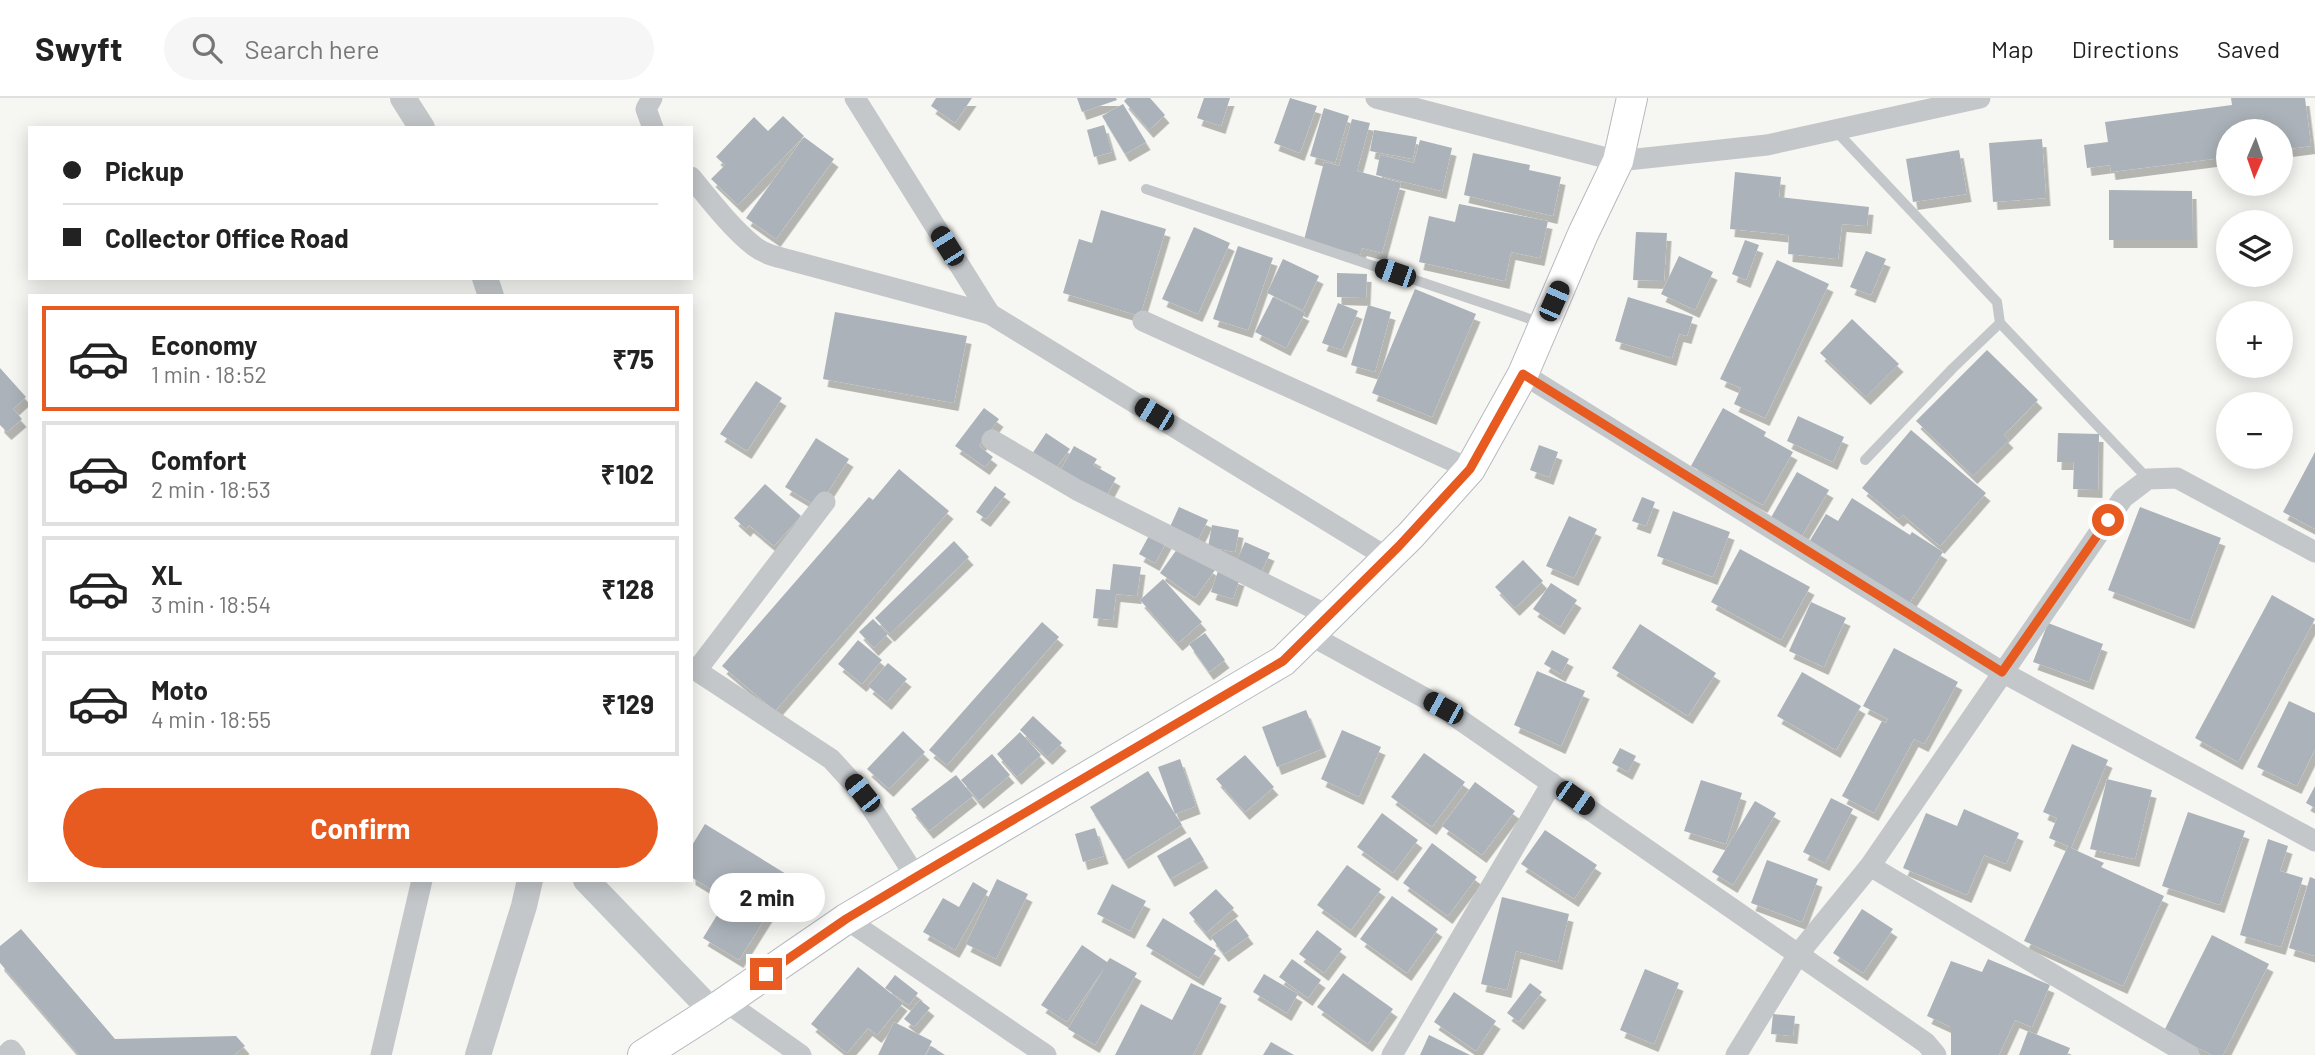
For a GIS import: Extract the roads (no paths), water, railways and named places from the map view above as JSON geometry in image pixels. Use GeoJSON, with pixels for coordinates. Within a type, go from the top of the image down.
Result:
{"type":"FeatureCollection","features":[{"type":"Feature","properties":{"kind":"main road"},"geometry":{"type":"LineString","coordinates":[[643,1055],[719,1007],[846,919],[1283,661],[1388,558],[1470,469],[1523,374],[1618,161],[1632,98]]}},
{"type":"Feature","properties":{"kind":"street"},"geometry":{"type":"LineString","coordinates":[[403,98],[421,126]]}},
{"type":"Feature","properties":{"kind":"street"},"geometry":{"type":"LineString","coordinates":[[652,98],[646,108],[652,126]]}},
{"type":"Feature","properties":{"kind":"street"},"geometry":{"type":"LineString","coordinates":[[855,98],[990,314]]}},
{"type":"Feature","properties":{"kind":"street"},"geometry":{"type":"LineString","coordinates":[[1376,98],[1618,161],[1767,145],[1980,98]]}},
{"type":"Feature","properties":{"kind":"street"},"geometry":{"type":"LineString","coordinates":[[693,180],[714,206],[754,246],[769,254],[990,314],[1388,558]]}},
{"type":"Feature","properties":{"kind":"street"},"geometry":{"type":"LineString","coordinates":[[1143,321],[1470,469]]}},
{"type":"Feature","properties":{"kind":"street"},"geometry":{"type":"LineString","coordinates":[[1523,374],[2002,672],[2315,841]]}},
{"type":"Feature","properties":{"kind":"street"},"geometry":{"type":"LineString","coordinates":[[992,440],[1319,625],[1799,953],[1926,1043],[1936,1055]]}},
{"type":"Feature","properties":{"kind":"street"},"geometry":{"type":"LineString","coordinates":[[1736,1055],[1799,953],[1870,866],[2123,498],[2148,479],[2177,478],[2315,552]]}},
{"type":"Feature","properties":{"kind":"street"},"geometry":{"type":"LineString","coordinates":[[825,502],[694,669],[831,759],[862,793],[916,877]]}},
{"type":"Feature","properties":{"kind":"street"},"geometry":{"type":"LineString","coordinates":[[1392,1055],[1552,783]]}},
{"type":"Feature","properties":{"kind":"street"},"geometry":{"type":"LineString","coordinates":[[1870,866],[2189,1055]]}},
{"type":"Feature","properties":{"kind":"street"},"geometry":{"type":"LineString","coordinates":[[381,1055],[422,882]]}},
{"type":"Feature","properties":{"kind":"street"},"geometry":{"type":"LineString","coordinates":[[478,1055],[530,882]]}},
{"type":"Feature","properties":{"kind":"street"},"geometry":{"type":"LineString","coordinates":[[588,882],[719,1007],[802,1055]]}},
{"type":"Feature","properties":{"kind":"street"},"geometry":{"type":"LineString","coordinates":[[846,919],[1046,1055]]}},
{"type":"Feature","properties":{"kind":"street"},"geometry":{"type":"LineString","coordinates":[[6,1055],[11,1050],[15,1055]]}},
{"type":"Feature","properties":{"kind":"lane"},"geometry":{"type":"LineString","coordinates":[[1835,130],[1997,302],[2000,323],[2148,479]]}},
{"type":"Feature","properties":{"kind":"lane"},"geometry":{"type":"LineString","coordinates":[[1146,189],[1545,323]]}},
{"type":"Feature","properties":{"kind":"lane"},"geometry":{"type":"LineString","coordinates":[[1865,460],[2000,323]]}}]}
